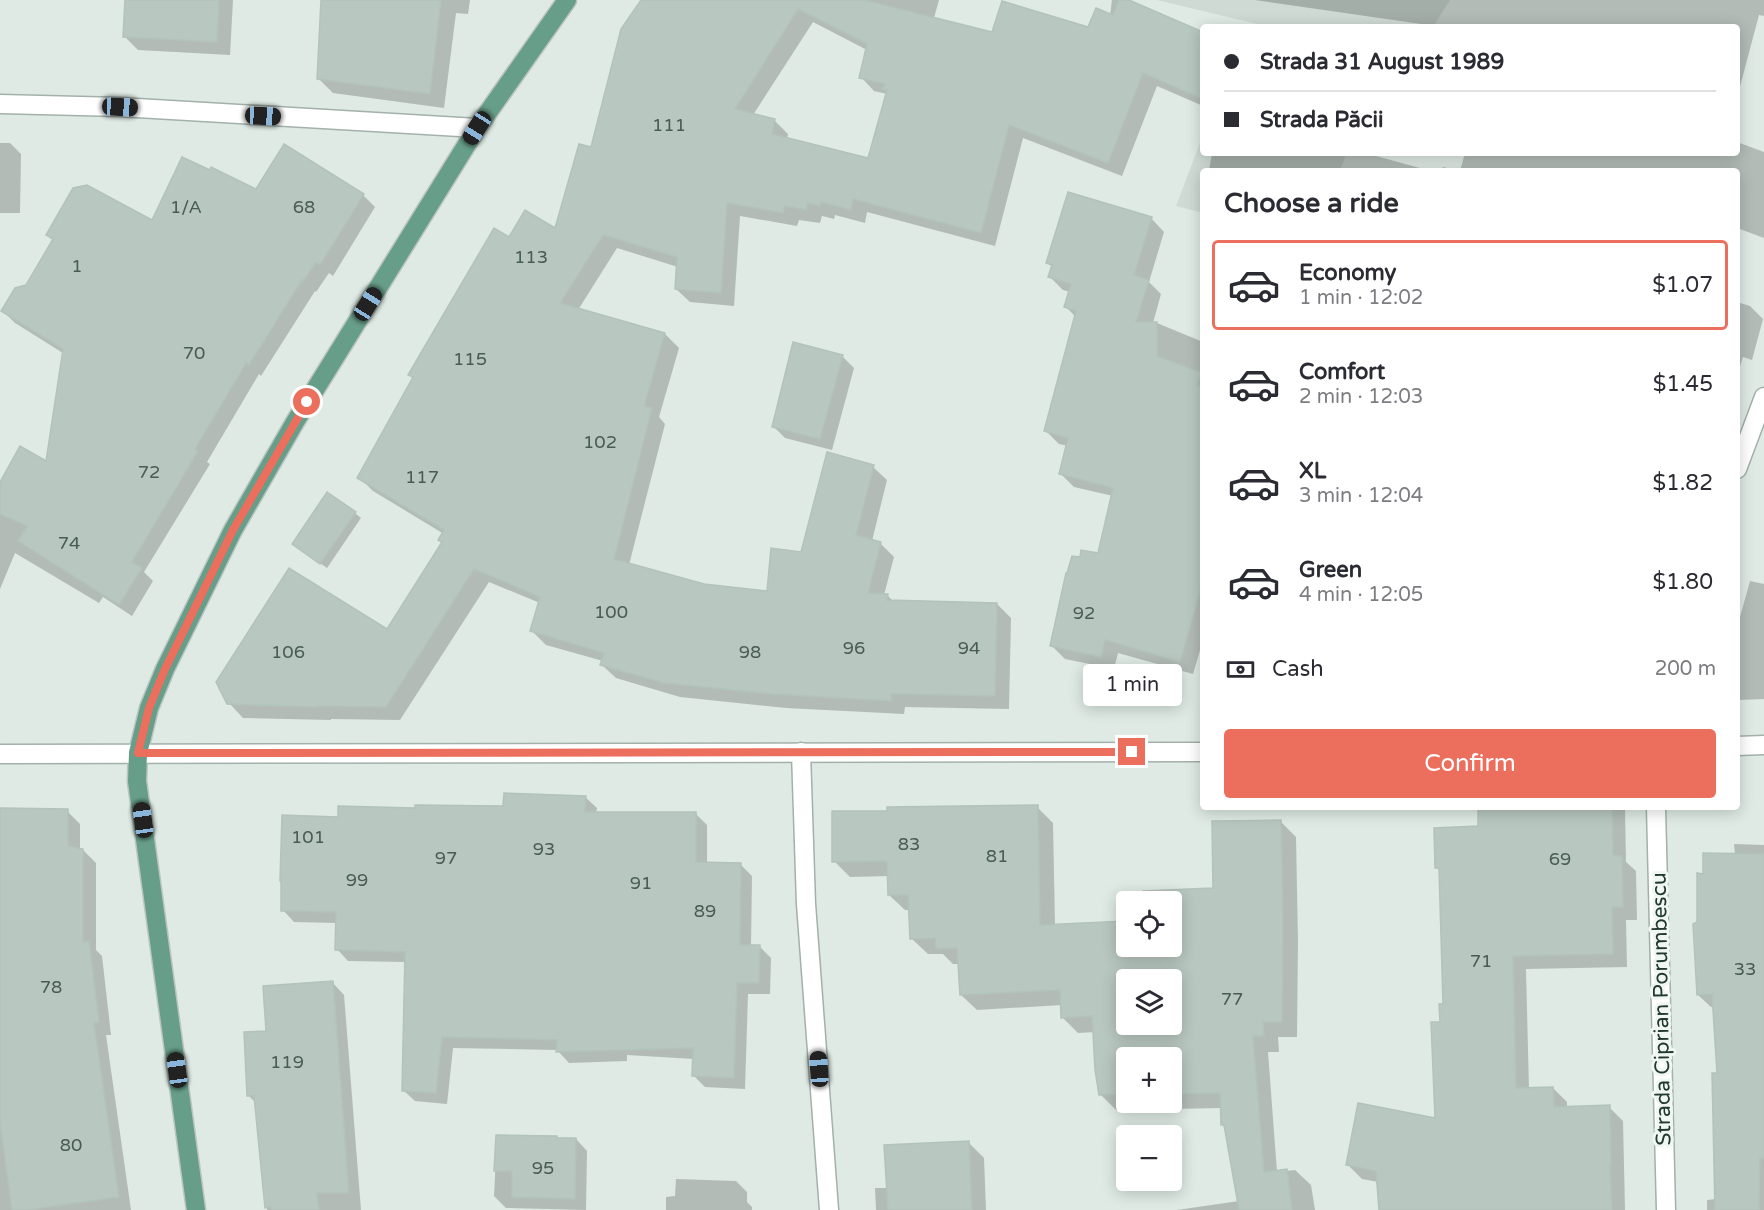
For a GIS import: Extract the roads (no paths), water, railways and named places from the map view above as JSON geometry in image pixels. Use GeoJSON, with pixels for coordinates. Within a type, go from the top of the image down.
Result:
{"type":"FeatureCollection","features":[{"type":"Feature","properties":{"kind":"main road"},"geometry":{"type":"LineString","coordinates":[[196,1210],[137,781],[138,753],[149,708],[165,669],[233,530],[295,422],[477,128],[567,0]]}},
{"type":"Feature","properties":{"kind":"street"},"geometry":{"type":"LineString","coordinates":[[0,104],[120,107],[477,128]]}},
{"type":"Feature","properties":{"kind":"street"},"geometry":{"type":"LineString","coordinates":[[1740,461],[1764,397]]}},
{"type":"Feature","properties":{"kind":"street"},"geometry":{"type":"LineString","coordinates":[[1740,746],[1764,745]]}},
{"type":"Feature","properties":{"kind":"street"},"geometry":{"type":"LineString","coordinates":[[801,752],[806,904],[829,1210]]}},
{"type":"Feature","properties":{"kind":"street"},"geometry":{"type":"LineString","coordinates":[[0,754],[1200,752]]}},
{"type":"Feature","properties":{"kind":"street","name":"Strada Ciprian Porumbescu"},"geometry":{"type":"LineString","coordinates":[[1656,810],[1666,1210]]}}]}
